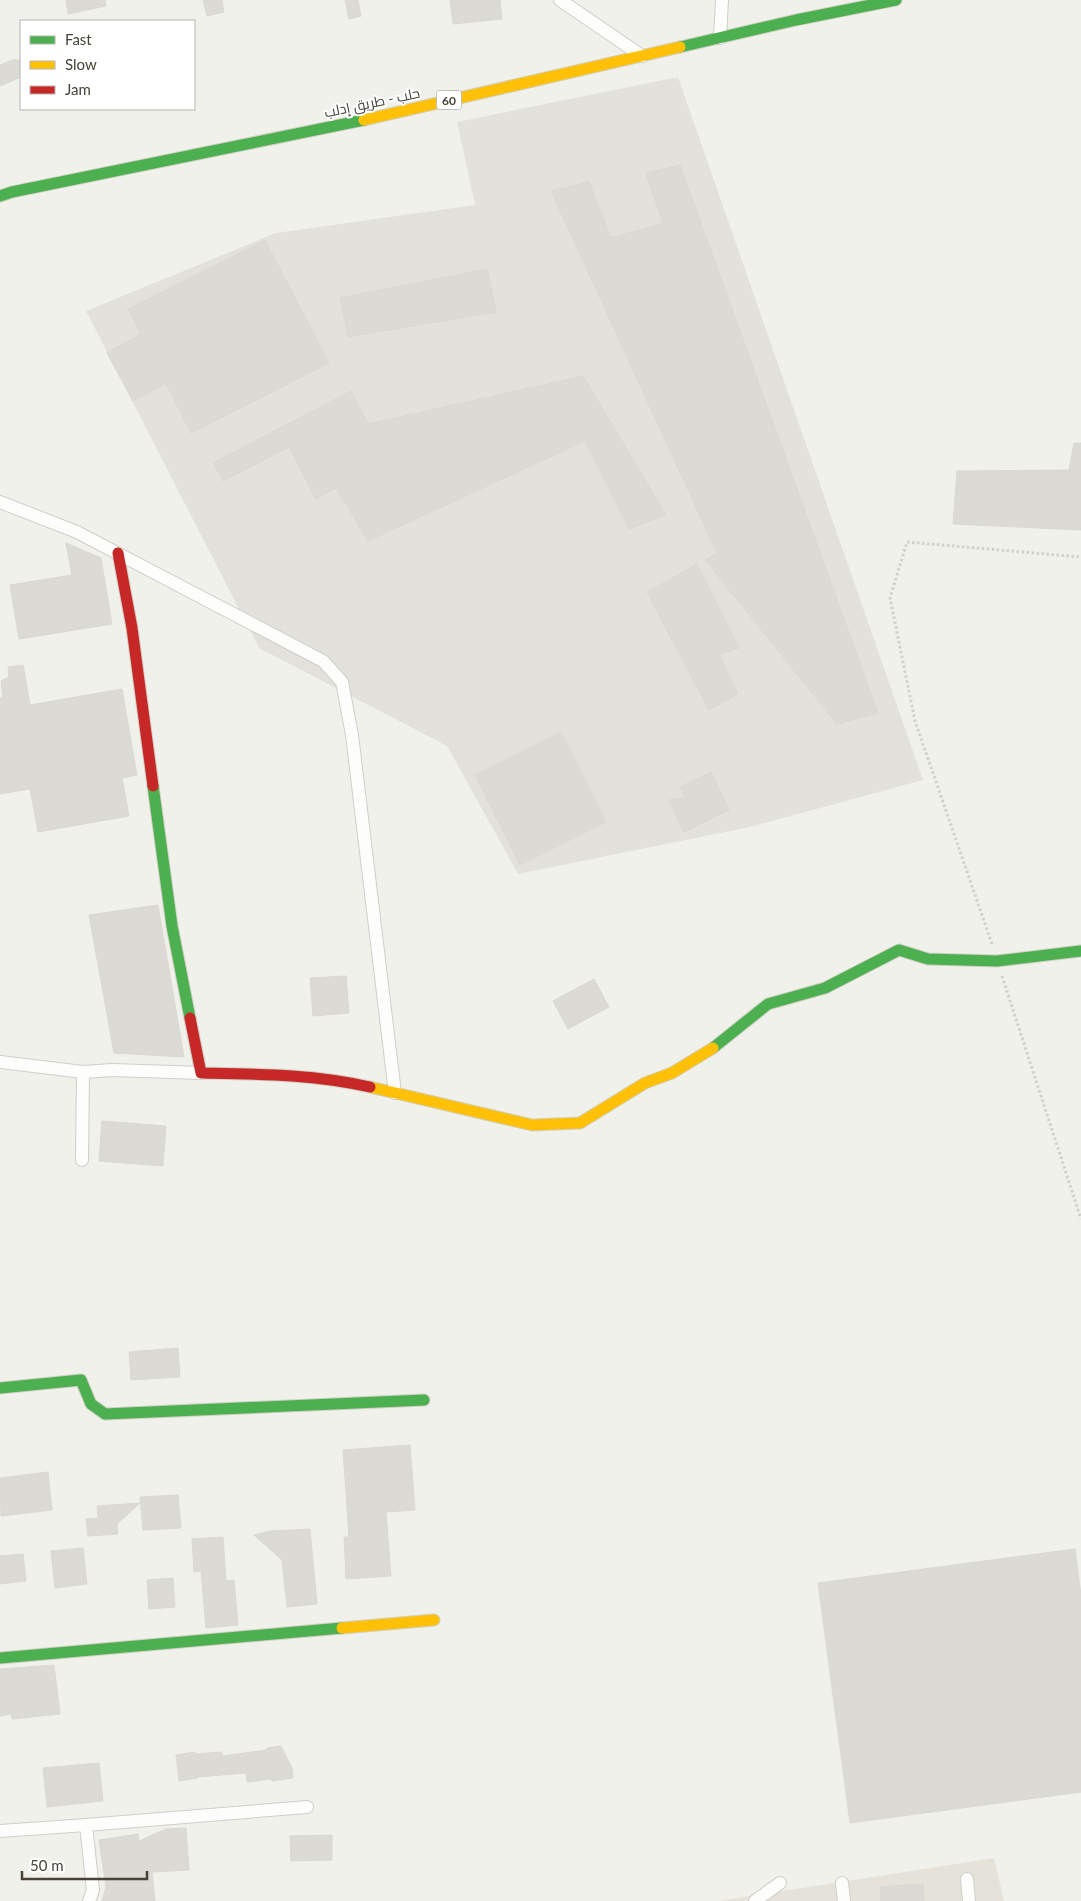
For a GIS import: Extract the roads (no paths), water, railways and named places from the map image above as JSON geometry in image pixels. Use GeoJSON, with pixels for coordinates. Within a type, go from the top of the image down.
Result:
{"type":"FeatureCollection","features":[{"type":"Feature","properties":{"kind":"main road","name":"حلب - طريق إدلب"},"geometry":{"type":"LineString","coordinates":[[0,196],[391,114],[796,20],[896,0]]}},
{"type":"Feature","properties":{"kind":"main road"},"geometry":{"type":"LineString","coordinates":[[118,553],[132,628],[172,926],[201,1073],[280,1074],[345,1081],[532,1125],[580,1124],[645,1083],[672,1073],[717,1046],[768,1004],[825,988],[899,950],[928,959],[997,961],[1081,952]]}},
{"type":"Feature","properties":{"kind":"main road"},"geometry":{"type":"LineString","coordinates":[[0,1388],[81,1380],[89,1404],[95,1410],[105,1414],[424,1400]]}},
{"type":"Feature","properties":{"kind":"main road"},"geometry":{"type":"LineString","coordinates":[[0,1658],[434,1620]]}},
{"type":"Feature","properties":{"kind":"street"},"geometry":{"type":"LineString","coordinates":[[560,0],[642,56]]}},
{"type":"Feature","properties":{"kind":"street"},"geometry":{"type":"LineString","coordinates":[[720,38],[722,0]]}},
{"type":"Feature","properties":{"kind":"street"},"geometry":{"type":"LineString","coordinates":[[0,502],[77,532],[118,553],[323,661],[342,682],[352,736],[395,1093]]}},
{"type":"Feature","properties":{"kind":"street"},"geometry":{"type":"LineString","coordinates":[[0,1062],[83,1072],[112,1070],[201,1073]]}},
{"type":"Feature","properties":{"kind":"street"},"geometry":{"type":"LineString","coordinates":[[82,1160],[83,1072]]}},
{"type":"Feature","properties":{"kind":"street"},"geometry":{"type":"LineString","coordinates":[[0,1831],[307,1807]]}},
{"type":"Feature","properties":{"kind":"street"},"geometry":{"type":"LineString","coordinates":[[86,1825],[93,1890],[90,1901]]}},
{"type":"Feature","properties":{"kind":"street"},"geometry":{"type":"LineString","coordinates":[[967,1879],[969,1901]]}},
{"type":"Feature","properties":{"kind":"street"},"geometry":{"type":"LineString","coordinates":[[755,1901],[780,1883]]}},
{"type":"Feature","properties":{"kind":"street"},"geometry":{"type":"LineString","coordinates":[[842,1883],[844,1901]]}}]}
